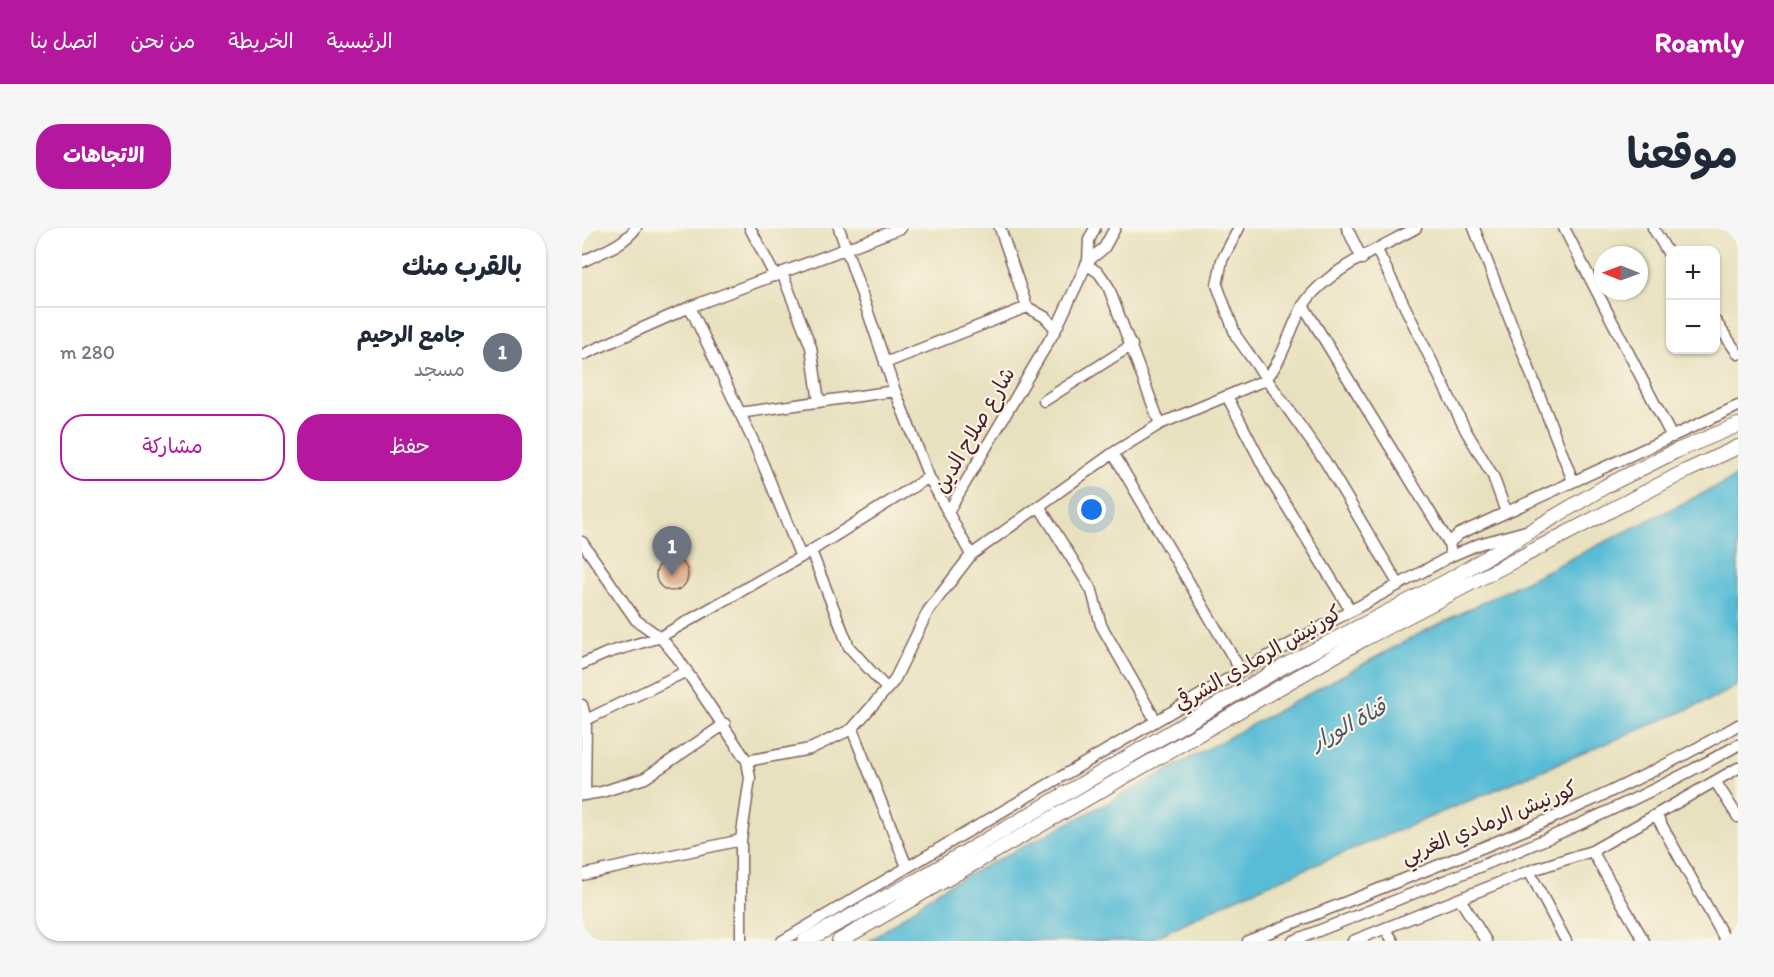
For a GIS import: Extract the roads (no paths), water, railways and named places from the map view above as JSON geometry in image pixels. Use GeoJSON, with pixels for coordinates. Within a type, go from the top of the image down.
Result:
{"type":"FeatureCollection","features":[{"type":"Feature","properties":{"kind":"main road","name":"كورنيش الرمادي الشرقي"},"geometry":{"type":"LineString","coordinates":[[805,941],[916,881],[1282,667],[1447,581],[1606,486],[1674,452],[1738,425]]}},
{"type":"Feature","properties":{"kind":"main road","name":"كورنيش الرمادي الشرقي"},"geometry":{"type":"LineString","coordinates":[[838,941],[1362,639],[1684,472],[1738,447]]}},
{"type":"Feature","properties":{"kind":"main road"},"geometry":{"type":"LineString","coordinates":[[1674,452],[1684,472]]}},
{"type":"Feature","properties":{"kind":"street"},"geometry":{"type":"LineString","coordinates":[[582,262],[613,249],[636,228]]}},
{"type":"Feature","properties":{"kind":"street"},"geometry":{"type":"LineString","coordinates":[[750,228],[778,275],[812,347],[819,402]]}},
{"type":"Feature","properties":{"kind":"street"},"geometry":{"type":"LineString","coordinates":[[839,228],[895,391],[929,477],[948,512]]}},
{"type":"Feature","properties":{"kind":"street"},"geometry":{"type":"LineString","coordinates":[[582,355],[690,307],[902,228]]}},
{"type":"Feature","properties":{"kind":"street"},"geometry":{"type":"LineString","coordinates":[[1000,228],[1027,308],[1045,317],[1056,329]]}},
{"type":"Feature","properties":{"kind":"street","name":"شارع صلاح الدين"},"geometry":{"type":"LineString","coordinates":[[972,555],[948,512],[1056,329],[1087,262],[1089,240],[1095,228]]}},
{"type":"Feature","properties":{"kind":"street","name":"شارع صلاح الدين"},"geometry":{"type":"LineString","coordinates":[[1087,262],[1104,248],[1116,228]]}},
{"type":"Feature","properties":{"kind":"street"},"geometry":{"type":"LineString","coordinates":[[1239,228],[1222,260],[1217,285],[1236,336],[1265,380],[1325,461],[1399,585]]}},
{"type":"Feature","properties":{"kind":"street"},"geometry":{"type":"LineString","coordinates":[[1347,228],[1362,260]]}},
{"type":"Feature","properties":{"kind":"street"},"geometry":{"type":"LineString","coordinates":[[747,761],[810,749],[852,729],[894,681],[928,611],[972,555],[1113,453],[1160,424],[1228,398],[1265,380],[1274,370],[1303,306],[1320,285],[1416,228]]}},
{"type":"Feature","properties":{"kind":"street"},"geometry":{"type":"LineString","coordinates":[[1474,228],[1573,481]]}},
{"type":"Feature","properties":{"kind":"street"},"geometry":{"type":"LineString","coordinates":[[1563,228],[1672,436]]}},
{"type":"Feature","properties":{"kind":"street"},"geometry":{"type":"LineString","coordinates":[[1653,228],[1666,248]]}},
{"type":"Feature","properties":{"kind":"street"},"geometry":{"type":"LineString","coordinates":[[1377,250],[1466,431],[1493,476],[1506,512]]}},
{"type":"Feature","properties":{"kind":"street"},"geometry":{"type":"LineString","coordinates":[[1087,262],[1104,280],[1132,345],[1160,424]]}},
{"type":"Feature","properties":{"kind":"street"},"geometry":{"type":"LineString","coordinates":[[1303,306],[1449,543],[1451,556]]}},
{"type":"Feature","properties":{"kind":"street"},"geometry":{"type":"LineString","coordinates":[[690,307],[739,412],[801,557]]}},
{"type":"Feature","properties":{"kind":"street"},"geometry":{"type":"LineString","coordinates":[[885,363],[1027,308]]}},
{"type":"Feature","properties":{"kind":"street"},"geometry":{"type":"LineString","coordinates":[[1720,328],[1738,354]]}},
{"type":"Feature","properties":{"kind":"street"},"geometry":{"type":"LineString","coordinates":[[1044,401],[1132,345]]}},
{"type":"Feature","properties":{"kind":"street"},"geometry":{"type":"LineString","coordinates":[[739,412],[895,391]]}},
{"type":"Feature","properties":{"kind":"street"},"geometry":{"type":"LineString","coordinates":[[1228,398],[1270,479],[1351,611]]}},
{"type":"Feature","properties":{"kind":"street"},"geometry":{"type":"LineString","coordinates":[[1449,543],[1459,534],[1738,406]]}},
{"type":"Feature","properties":{"kind":"street"},"geometry":{"type":"LineString","coordinates":[[1113,453],[1241,671]]}},
{"type":"Feature","properties":{"kind":"street"},"geometry":{"type":"LineString","coordinates":[[582,664],[607,653],[660,637],[801,557],[929,477]]}},
{"type":"Feature","properties":{"kind":"street"},"geometry":{"type":"LineString","coordinates":[[1039,506],[1092,591],[1101,625],[1156,721]]}},
{"type":"Feature","properties":{"kind":"street"},"geometry":{"type":"LineString","coordinates":[[782,941],[1241,671],[1451,556],[1479,544],[1532,530]]}},
{"type":"Feature","properties":{"kind":"street"},"geometry":{"type":"LineString","coordinates":[[582,542],[636,620],[660,637],[687,671],[747,761],[750,778],[741,840],[741,941]]}},
{"type":"Feature","properties":{"kind":"street"},"geometry":{"type":"LineString","coordinates":[[811,551],[849,648],[887,689]]}},
{"type":"Feature","properties":{"kind":"street"},"geometry":{"type":"LineString","coordinates":[[586,720],[687,671]]}},
{"type":"Feature","properties":{"kind":"street"},"geometry":{"type":"LineString","coordinates":[[582,705],[586,720],[584,795],[645,778],[724,724]]}},
{"type":"Feature","properties":{"kind":"street","name":"كورنيش الرمادي الغربي"},"geometry":{"type":"LineString","coordinates":[[1248,941],[1599,797],[1738,725]]}},
{"type":"Feature","properties":{"kind":"street"},"geometry":{"type":"LineString","coordinates":[[852,729],[907,867]]}},
{"type":"Feature","properties":{"kind":"street","name":"كورنيش الرمادي الغربي"},"geometry":{"type":"LineString","coordinates":[[1293,941],[1598,816],[1738,745]]}},
{"type":"Feature","properties":{"kind":"street"},"geometry":{"type":"LineString","coordinates":[[1353,941],[1529,871],[1592,851],[1738,768]]}},
{"type":"Feature","properties":{"kind":"street"},"geometry":{"type":"LineString","coordinates":[[1716,781],[1738,817]]}},
{"type":"Feature","properties":{"kind":"street"},"geometry":{"type":"LineString","coordinates":[[1656,815],[1726,941]]}},
{"type":"Feature","properties":{"kind":"street"},"geometry":{"type":"LineString","coordinates":[[582,875],[741,840]]}},
{"type":"Feature","properties":{"kind":"street"},"geometry":{"type":"LineString","coordinates":[[1592,851],[1644,941]]}},
{"type":"Feature","properties":{"kind":"street"},"geometry":{"type":"LineString","coordinates":[[1466,853],[1473,869]]}},
{"type":"Feature","properties":{"kind":"street"},"geometry":{"type":"LineString","coordinates":[[1529,871],[1566,941]]}},
{"type":"Feature","properties":{"kind":"street"},"geometry":{"type":"LineString","coordinates":[[1460,899],[1486,941]]}},
{"type":"Feature","properties":{"kind":"street"},"geometry":{"type":"LineString","coordinates":[[1385,928],[1393,941]]}},
{"type":"Feature","properties":{"kind":"water","name":"قناة الورار"},"geometry":{"type":"Polygon","coordinates":[[[1738,476],[1738,685],[1715,698],[1229,901],[1148,941],[870,941],[941,889],[1115,799],[1417,635],[1738,476]]]}},
{"type":"Feature","properties":{"kind":"place","name":"جامع الرحيم"},"geometry":{"type":"Point","coordinates":[672,576]}}]}
